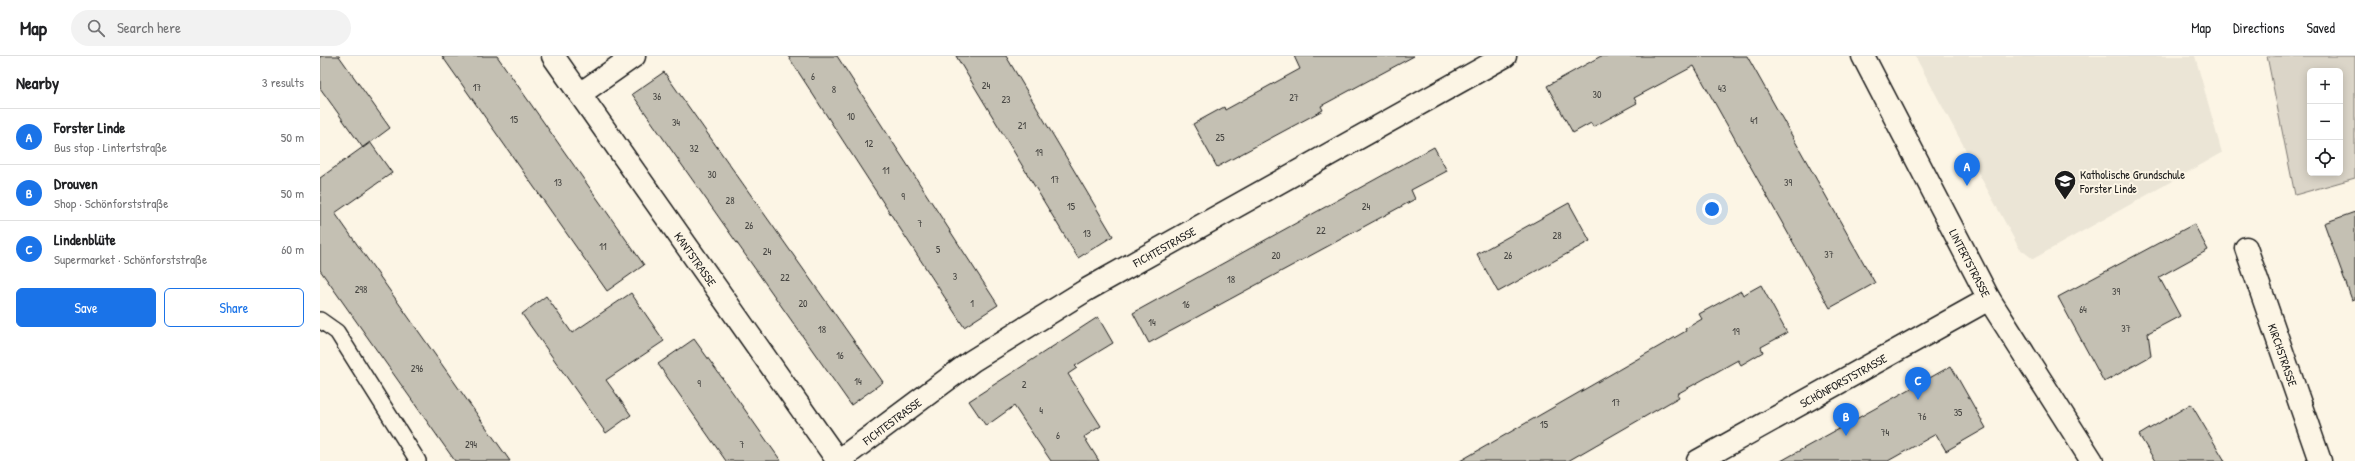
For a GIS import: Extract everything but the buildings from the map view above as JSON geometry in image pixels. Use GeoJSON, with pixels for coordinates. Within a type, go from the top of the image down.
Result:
{"type":"FeatureCollection","features":[{"type":"Feature","properties":{"kind":"street","name":"KANTSTRASSE"},"geometry":{"type":"LineString","coordinates":[[553,56],[838,461]]}},
{"type":"Feature","properties":{"kind":"street"},"geometry":{"type":"LineString","coordinates":[[580,94],[634,56]]}},
{"type":"Feature","properties":{"kind":"street","name":"FICHTESTRASSE"},"geometry":{"type":"LineString","coordinates":[[838,461],[972,361],[1088,289],[1505,56]]}},
{"type":"Feature","properties":{"kind":"street","name":"LINTERTSTRASSE"},"geometry":{"type":"LineString","coordinates":[[1863,56],[1989,299],[2092,461]]}},
{"type":"Feature","properties":{"kind":"street","name":"KIRCHSTRASSE"},"geometry":{"type":"LineString","coordinates":[[2246,248],[2320,461]]}},
{"type":"Feature","properties":{"kind":"street","name":"SCHÖNFORSTSTRASSE"},"geometry":{"type":"LineString","coordinates":[[1698,461],[1989,299]]}},
{"type":"Feature","properties":{"kind":"lane"},"geometry":{"type":"LineString","coordinates":[[320,320],[337,332],[418,461]]}},
{"type":"Feature","properties":{"kind":"shaded area","name":"Katholische Grundschule Forster Linde"},"geometry":{"type":"Polygon","coordinates":[[[1915,56],[2195,56],[2222,153],[2033,259],[2019,248],[1915,56]]]}},
{"type":"Feature","properties":{"kind":"shaded area"},"geometry":{"type":"Polygon","coordinates":[[[2267,56],[2355,56],[2355,178],[2295,195],[2267,56]]]}},
{"type":"Feature","properties":{"kind":"place","name":"Forster Linde"},"geometry":{"type":"Point","coordinates":[1967,186]}},
{"type":"Feature","properties":{"kind":"place","name":"Katholische Grundschule Forster Linde"},"geometry":{"type":"Point","coordinates":[2065,200]}},
{"type":"Feature","properties":{"kind":"place","name":"Lindenblüte"},"geometry":{"type":"Point","coordinates":[1918,400]}},
{"type":"Feature","properties":{"kind":"place","name":"Drouven"},"geometry":{"type":"Point","coordinates":[1846,436]}}]}
